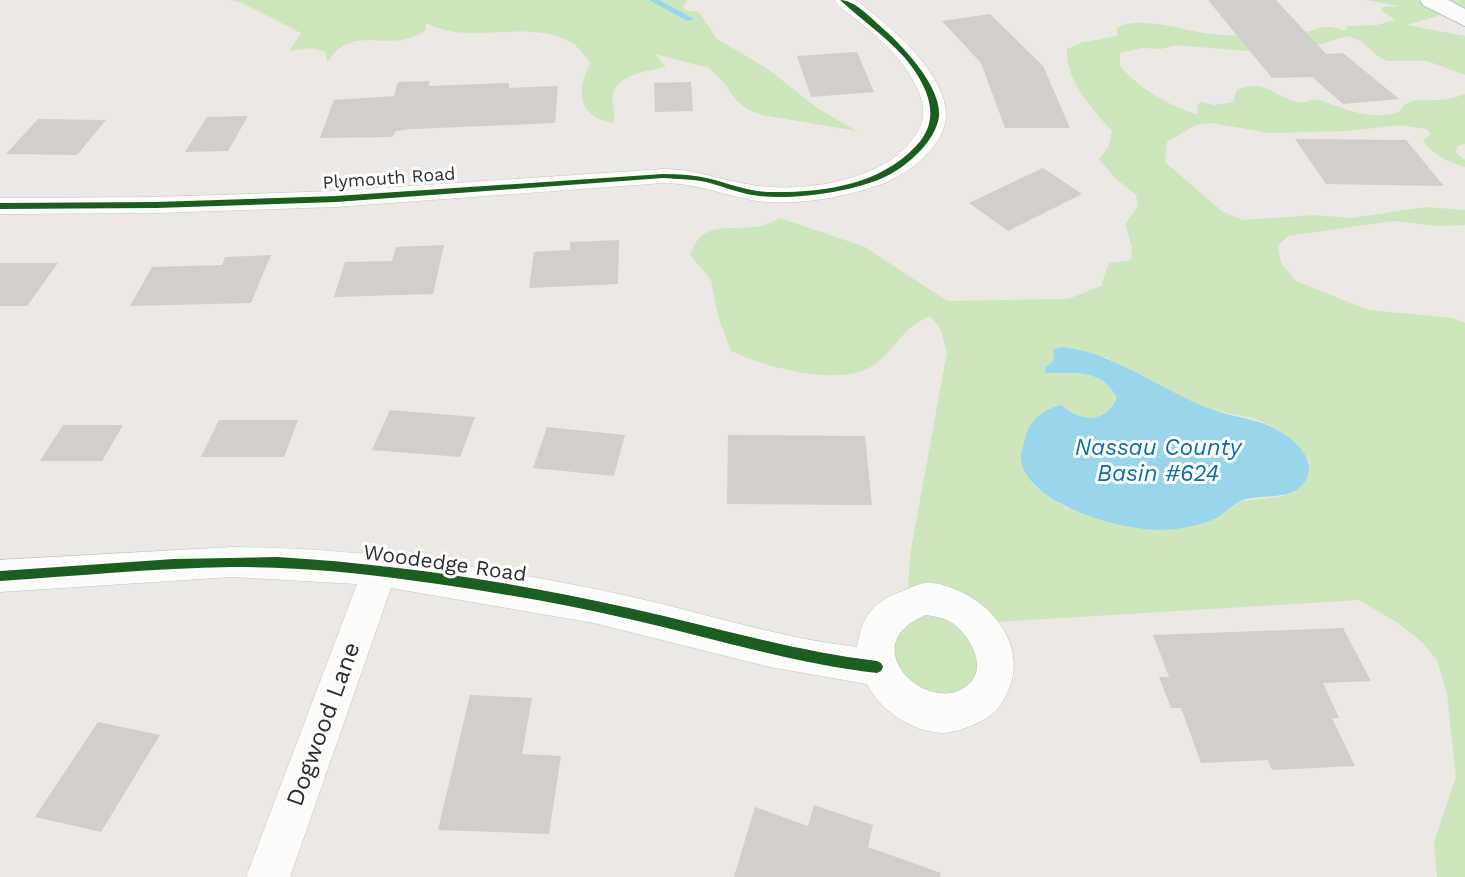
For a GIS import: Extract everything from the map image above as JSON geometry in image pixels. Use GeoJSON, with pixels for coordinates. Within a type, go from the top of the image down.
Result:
{"type":"FeatureCollection","features":[{"type":"Feature","properties":{"kind":"street","name":"Plymouth Road"},"geometry":{"type":"LineString","coordinates":[[0,206],[156,205],[348,198],[663,176],[688,177],[752,194],[776,195],[827,190],[888,174],[916,153],[934,123],[936,110],[916,68],[883,31],[843,0]]}},
{"type":"Feature","properties":{"kind":"street"},"geometry":{"type":"LineString","coordinates":[[1431,0],[1465,19]]}},
{"type":"Feature","properties":{"kind":"street","name":"Woodedge Road"},"geometry":{"type":"LineString","coordinates":[[0,576],[232,562],[296,564],[379,572],[597,606],[778,652],[845,665],[877,667]]}},
{"type":"Feature","properties":{"kind":"street","name":"Dogwood Lane"},"geometry":{"type":"LineString","coordinates":[[268,877],[379,572]]}},
{"type":"Feature","properties":{"kind":"green space"},"geometry":{"type":"Polygon","coordinates":[[[229,0],[687,0],[683,6],[684,10],[699,12],[717,39],[768,69],[817,108],[857,131],[762,115],[747,109],[735,99],[709,68],[655,54],[666,67],[634,75],[620,82],[615,88],[613,123],[593,115],[583,101],[583,83],[591,63],[575,45],[555,36],[537,32],[462,33],[443,30],[426,23],[425,31],[411,38],[348,43],[337,50],[327,63],[326,52],[311,48],[289,51],[301,33],[240,2],[229,0]]]}},
{"type":"Feature","properties":{"kind":"green space"},"geometry":{"type":"Polygon","coordinates":[[[1365,0],[1465,0],[1465,8],[1407,25],[1465,36],[1465,75],[1427,61],[1387,61],[1361,41],[1347,36],[1306,49],[1246,51],[1175,45],[1161,49],[1142,48],[1120,53],[1120,66],[1156,96],[1198,115],[1197,105],[1201,102],[1215,105],[1233,102],[1237,90],[1254,86],[1290,100],[1319,100],[1368,115],[1399,112],[1404,106],[1415,101],[1441,100],[1465,94],[1465,144],[1458,146],[1455,152],[1465,160],[1465,167],[1431,150],[1423,141],[1431,134],[1426,129],[1401,125],[1348,131],[1270,133],[1211,123],[1196,125],[1167,142],[1165,162],[1223,212],[1243,220],[1315,215],[1352,218],[1426,207],[1465,210],[1465,225],[1438,226],[1393,221],[1288,236],[1278,246],[1281,263],[1296,281],[1368,310],[1453,318],[1465,323],[1465,877],[1437,877],[1434,842],[1456,777],[1447,694],[1437,660],[1423,643],[1398,623],[1359,600],[980,623],[991,641],[965,710],[877,667],[907,603],[910,555],[947,352],[940,328],[930,316],[913,326],[878,362],[864,370],[827,375],[784,369],[731,351],[718,317],[711,280],[690,255],[695,243],[710,231],[760,226],[780,218],[865,247],[947,301],[1068,299],[1101,286],[1109,263],[1131,260],[1132,247],[1125,224],[1138,206],[1136,195],[1114,177],[1099,159],[1108,148],[1112,131],[1088,104],[1075,83],[1070,72],[1067,49],[1080,43],[1117,36],[1117,28],[1137,23],[1233,35],[1298,33],[1326,27],[1345,31],[1348,26],[1377,25],[1395,20],[1381,10],[1383,7],[1399,6],[1365,0]],[[1106,357],[1053,361],[1046,367],[1066,373],[1094,376],[1110,387],[1117,398],[1105,413],[1091,418],[1076,414],[1061,405],[1021,460],[1034,486],[1066,508],[1213,520],[1241,501],[1280,497],[1291,492],[1310,463],[1292,441],[1277,429],[1251,418],[1213,410],[1195,403],[1106,357]]]}},
{"type":"Feature","properties":{"kind":"water","name":"Nassau County Basin #624"},"geometry":{"type":"Polygon","coordinates":[[[1062,347],[1081,350],[1118,363],[1208,408],[1270,426],[1299,446],[1309,465],[1308,475],[1297,490],[1243,500],[1206,522],[1166,530],[1143,529],[1101,520],[1058,502],[1040,490],[1027,476],[1021,460],[1030,426],[1043,413],[1061,405],[1084,417],[1099,416],[1112,407],[1117,398],[1111,388],[1095,377],[1076,373],[1045,373],[1046,367],[1053,361],[1054,349],[1062,347]]]}},
{"type":"Feature","properties":{"kind":"building"},"geometry":{"type":"Polygon","coordinates":[[[1208,0],[1276,0],[1326,54],[1343,53],[1399,99],[1343,104],[1312,77],[1272,78],[1208,0]]]}},
{"type":"Feature","properties":{"kind":"building"},"geometry":{"type":"Polygon","coordinates":[[[990,14],[1043,66],[1070,128],[1005,128],[981,63],[942,21],[990,14]]]}},
{"type":"Feature","properties":{"kind":"building"},"geometry":{"type":"Polygon","coordinates":[[[857,52],[874,92],[811,97],[797,56],[857,52]]]}},
{"type":"Feature","properties":{"kind":"building"},"geometry":{"type":"Polygon","coordinates":[[[430,81],[428,86],[509,83],[509,88],[558,86],[555,123],[412,129],[396,131],[392,137],[320,138],[334,100],[394,96],[398,82],[430,81]]]}},
{"type":"Feature","properties":{"kind":"building"},"geometry":{"type":"Polygon","coordinates":[[[691,82],[693,111],[655,112],[654,83],[691,82]]]}},
{"type":"Feature","properties":{"kind":"building"},"geometry":{"type":"Polygon","coordinates":[[[248,116],[228,151],[185,152],[207,117],[248,116]]]}},
{"type":"Feature","properties":{"kind":"building"},"geometry":{"type":"Polygon","coordinates":[[[38,119],[106,120],[77,155],[6,154],[38,119]]]}},
{"type":"Feature","properties":{"kind":"building"},"geometry":{"type":"Polygon","coordinates":[[[1295,139],[1406,140],[1444,186],[1326,184],[1295,139]]]}},
{"type":"Feature","properties":{"kind":"building"},"geometry":{"type":"Polygon","coordinates":[[[1043,168],[1082,194],[1008,231],[969,203],[1043,168]]]}},
{"type":"Feature","properties":{"kind":"building"},"geometry":{"type":"Polygon","coordinates":[[[619,240],[618,284],[529,288],[534,252],[570,250],[570,242],[619,240]]]}},
{"type":"Feature","properties":{"kind":"building"},"geometry":{"type":"Polygon","coordinates":[[[444,245],[433,294],[334,297],[345,262],[392,261],[396,247],[444,245]]]}},
{"type":"Feature","properties":{"kind":"building"},"geometry":{"type":"Polygon","coordinates":[[[271,255],[251,303],[130,306],[152,267],[222,265],[225,257],[271,255]]]}},
{"type":"Feature","properties":{"kind":"building"},"geometry":{"type":"Polygon","coordinates":[[[0,263],[58,263],[27,306],[0,306],[0,263]]]}},
{"type":"Feature","properties":{"kind":"building"},"geometry":{"type":"Polygon","coordinates":[[[390,410],[475,417],[460,457],[372,450],[390,410]]]}},
{"type":"Feature","properties":{"kind":"building"},"geometry":{"type":"Polygon","coordinates":[[[219,420],[298,420],[284,457],[201,457],[219,420]]]}},
{"type":"Feature","properties":{"kind":"building"},"geometry":{"type":"Polygon","coordinates":[[[63,425],[123,425],[102,461],[40,461],[63,425]]]}},
{"type":"Feature","properties":{"kind":"building"},"geometry":{"type":"Polygon","coordinates":[[[547,427],[625,435],[614,476],[533,468],[547,427]]]}},
{"type":"Feature","properties":{"kind":"building"},"geometry":{"type":"Polygon","coordinates":[[[728,435],[865,436],[872,505],[727,504],[728,435]]]}},
{"type":"Feature","properties":{"kind":"building"},"geometry":{"type":"Polygon","coordinates":[[[1343,628],[1371,681],[1323,683],[1339,718],[1332,718],[1355,766],[1272,770],[1268,760],[1201,763],[1181,708],[1171,708],[1159,677],[1169,677],[1153,635],[1343,628]]]}},
{"type":"Feature","properties":{"kind":"building"},"geometry":{"type":"Polygon","coordinates":[[[470,695],[532,698],[522,754],[561,756],[549,834],[438,830],[470,695]]]}},
{"type":"Feature","properties":{"kind":"building"},"geometry":{"type":"Polygon","coordinates":[[[98,722],[160,735],[101,832],[35,817],[98,722]]]}},
{"type":"Feature","properties":{"kind":"building"},"geometry":{"type":"Polygon","coordinates":[[[814,805],[873,825],[868,847],[941,873],[940,877],[734,877],[755,807],[808,826],[814,805]]]}},
{"type":"Feature","properties":{"kind":"waterway"},"geometry":{"type":"LineString","coordinates":[[653,0],[690,19]]}},
{"type":"Feature","properties":{"kind":"cycle path"},"geometry":{"type":"LineString","coordinates":[[0,206],[156,205],[336,199],[663,176],[710,181],[760,194],[838,189],[877,178],[910,157],[929,135],[935,113],[929,91],[911,60],[885,34],[843,0]]}},
{"type":"Feature","properties":{"kind":"cycle path"},"geometry":{"type":"LineString","coordinates":[[0,576],[232,562],[277,562],[369,569],[594,606],[805,657],[877,667]]}}]}
